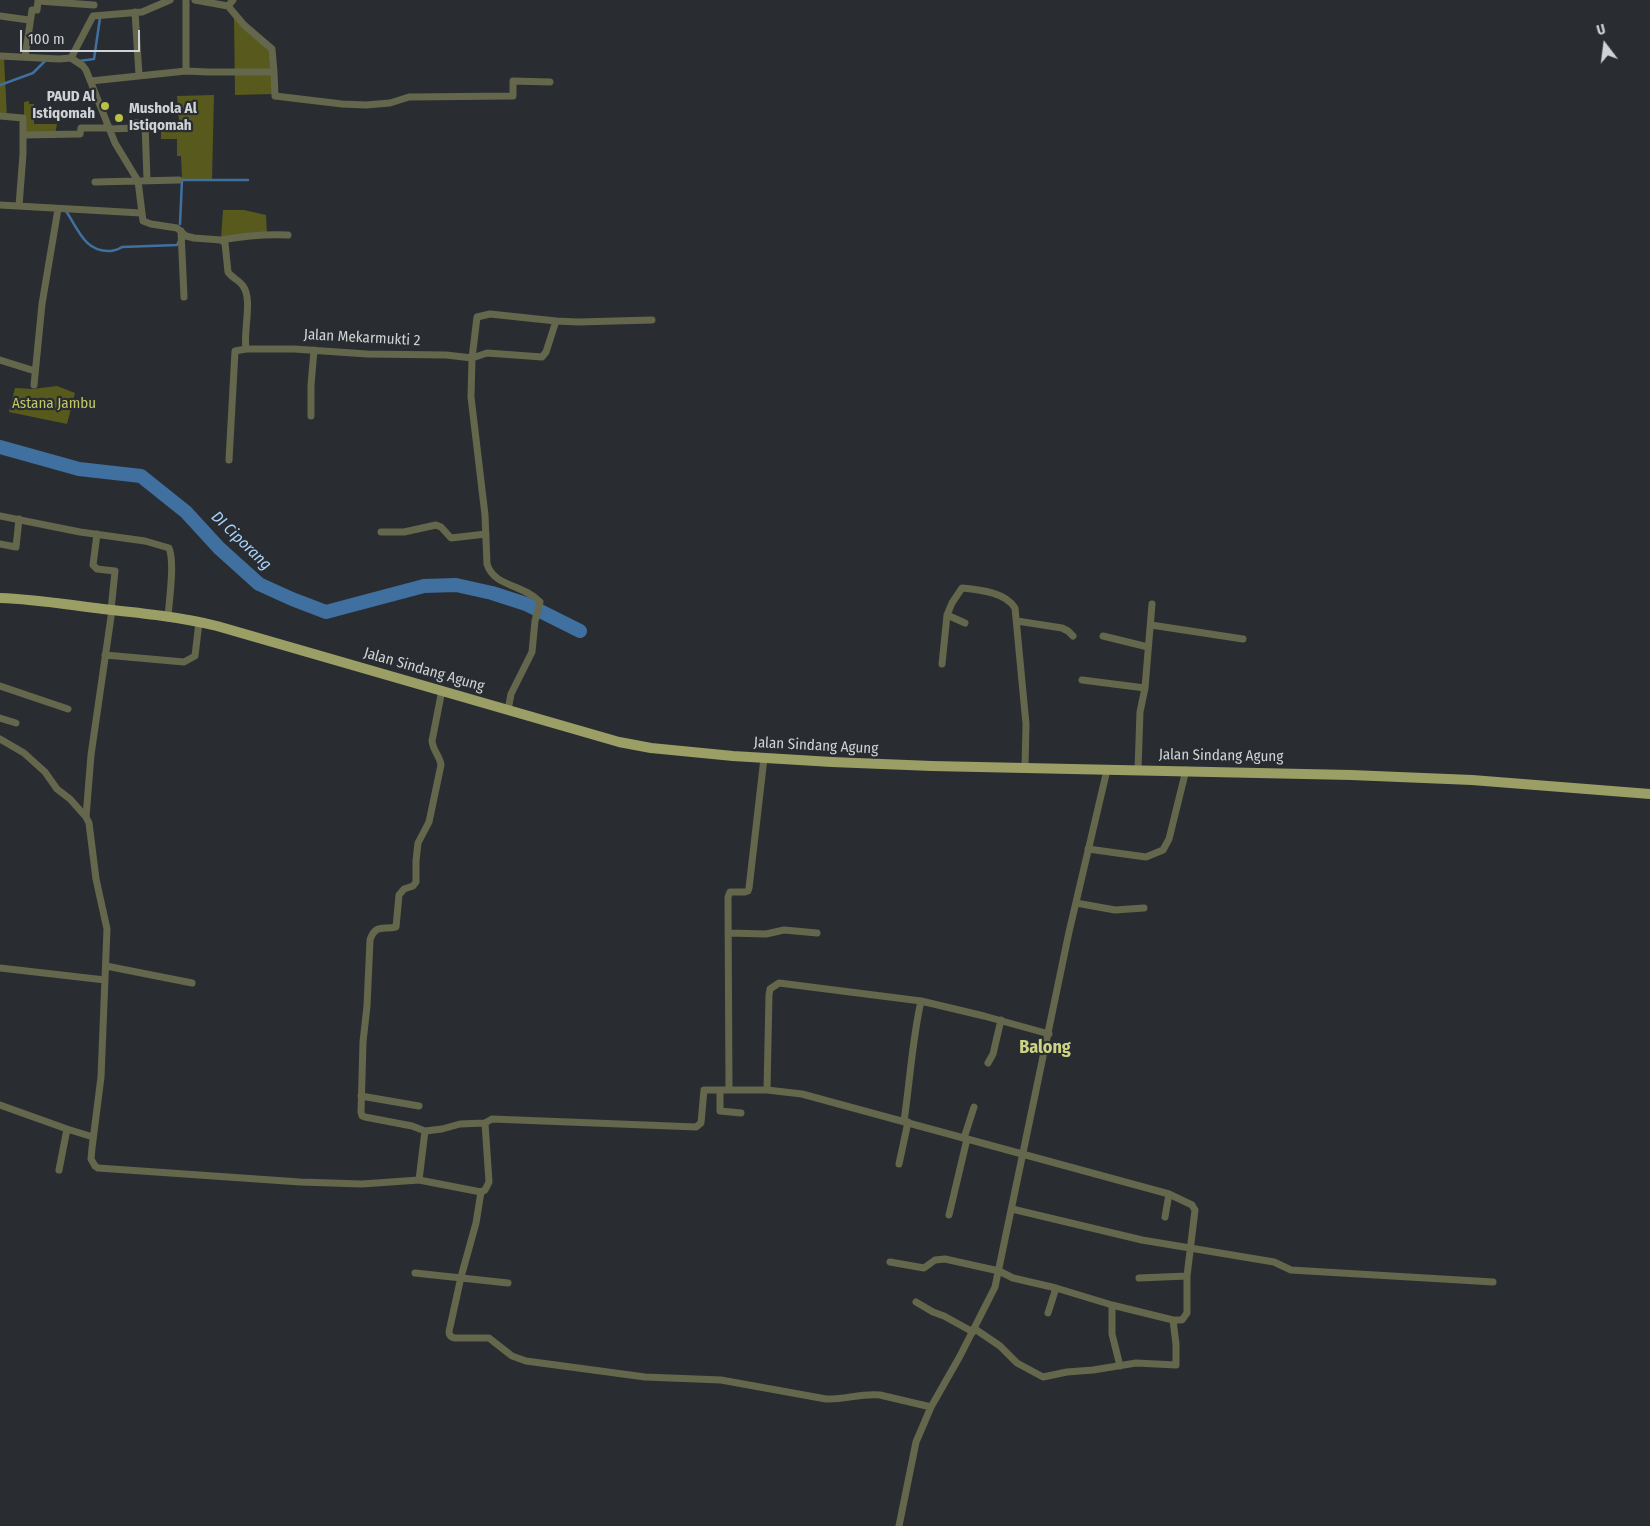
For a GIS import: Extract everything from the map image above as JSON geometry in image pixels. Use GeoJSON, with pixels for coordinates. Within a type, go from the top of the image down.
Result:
{"type":"FeatureCollection","features":[{"type":"Feature","properties":{"kind":"main road","name":"Jalan Sindang Agung"},"geometry":{"type":"LineString","coordinates":[[0,598],[30,600],[200,622],[635,745],[764,758],[932,766],[1186,770],[1472,780],[1650,794]]}},
{"type":"Feature","properties":{"kind":"street"},"geometry":{"type":"LineString","coordinates":[[93,16],[142,12],[170,0]]}},
{"type":"Feature","properties":{"kind":"street"},"geometry":{"type":"LineString","coordinates":[[186,0],[186,71]]}},
{"type":"Feature","properties":{"kind":"street"},"geometry":{"type":"LineString","coordinates":[[195,0],[228,6],[244,25],[272,50],[275,96],[358,105],[390,103],[409,97],[513,96],[513,81],[550,82]]}},
{"type":"Feature","properties":{"kind":"street"},"geometry":{"type":"LineString","coordinates":[[228,6],[233,0]]}},
{"type":"Feature","properties":{"kind":"street"},"geometry":{"type":"LineString","coordinates":[[25,57],[32,10],[37,10],[38,1],[94,3],[93,16],[71,58]]}},
{"type":"Feature","properties":{"kind":"street"},"geometry":{"type":"LineString","coordinates":[[135,12],[139,75]]}},
{"type":"Feature","properties":{"kind":"street"},"geometry":{"type":"LineString","coordinates":[[0,16],[30,20]]}},
{"type":"Feature","properties":{"kind":"street"},"geometry":{"type":"LineString","coordinates":[[0,56],[71,58],[83,66],[91,81],[108,129],[138,181],[141,213],[143,221],[146,223],[177,228],[186,236],[194,238],[221,240],[258,235],[288,235]]}},
{"type":"Feature","properties":{"kind":"street"},"geometry":{"type":"LineString","coordinates":[[91,81],[186,71],[274,72]]}},
{"type":"Feature","properties":{"kind":"street"},"geometry":{"type":"LineString","coordinates":[[0,116],[23,118],[19,206]]}},
{"type":"Feature","properties":{"kind":"street"},"geometry":{"type":"LineString","coordinates":[[23,135],[80,134],[81,128],[135,128],[134,123],[145,122],[147,180]]}},
{"type":"Feature","properties":{"kind":"street"},"geometry":{"type":"LineString","coordinates":[[95,182],[179,180]]}},
{"type":"Feature","properties":{"kind":"street"},"geometry":{"type":"LineString","coordinates":[[0,205],[141,213]]}},
{"type":"Feature","properties":{"kind":"street"},"geometry":{"type":"LineString","coordinates":[[34,386],[48,265],[58,209]]}},
{"type":"Feature","properties":{"kind":"street"},"geometry":{"type":"LineString","coordinates":[[181,230],[184,297]]}},
{"type":"Feature","properties":{"kind":"street"},"geometry":{"type":"LineString","coordinates":[[221,240],[226,246],[228,272],[244,287],[248,308],[245,336],[246,349],[236,351],[229,460]]}},
{"type":"Feature","properties":{"kind":"street"},"geometry":{"type":"LineString","coordinates":[[508,710],[511,694],[532,652],[535,621],[540,602],[530,593],[491,575],[486,564],[484,500],[471,397],[472,358],[477,317],[490,314],[578,322],[652,320]]}},
{"type":"Feature","properties":{"kind":"street","name":"Jalan Mekarmukti 2"},"geometry":{"type":"LineString","coordinates":[[246,349],[446,355],[472,358],[487,353],[542,357],[546,352],[556,321]]}},
{"type":"Feature","properties":{"kind":"street"},"geometry":{"type":"LineString","coordinates":[[312,416],[311,385],[314,350]]}},
{"type":"Feature","properties":{"kind":"street"},"geometry":{"type":"LineString","coordinates":[[0,360],[35,371]]}},
{"type":"Feature","properties":{"kind":"street"},"geometry":{"type":"LineString","coordinates":[[0,516],[145,541],[169,548],[171,567],[168,618]]}},
{"type":"Feature","properties":{"kind":"street"},"geometry":{"type":"LineString","coordinates":[[0,544],[16,547],[19,520]]}},
{"type":"Feature","properties":{"kind":"street"},"geometry":{"type":"LineString","coordinates":[[380,532],[404,532],[436,525],[441,527],[451,538],[486,534]]}},
{"type":"Feature","properties":{"kind":"street"},"geometry":{"type":"LineString","coordinates":[[97,534],[93,565],[97,569],[114,571],[112,610],[91,754],[86,817],[91,836],[96,879],[107,929],[100,1078],[91,1159],[95,1166],[98,1168],[308,1182],[362,1184],[419,1180],[481,1192]]}},
{"type":"Feature","properties":{"kind":"street"},"geometry":{"type":"LineString","coordinates":[[942,664],[947,615],[962,588],[982,590],[1011,602],[1015,608],[1017,621],[1026,724],[1025,767]]}},
{"type":"Feature","properties":{"kind":"street"},"geometry":{"type":"LineString","coordinates":[[1138,769],[1140,712],[1145,688],[1152,604]]}},
{"type":"Feature","properties":{"kind":"street"},"geometry":{"type":"LineString","coordinates":[[947,615],[965,623]]}},
{"type":"Feature","properties":{"kind":"street"},"geometry":{"type":"LineString","coordinates":[[1017,621],[1062,628],[1073,636]]}},
{"type":"Feature","properties":{"kind":"street"},"geometry":{"type":"LineString","coordinates":[[106,655],[188,661],[195,656],[200,622]]}},
{"type":"Feature","properties":{"kind":"street"},"geometry":{"type":"LineString","coordinates":[[1151,625],[1243,639]]}},
{"type":"Feature","properties":{"kind":"street"},"geometry":{"type":"LineString","coordinates":[[1103,636],[1148,648]]}},
{"type":"Feature","properties":{"kind":"street"},"geometry":{"type":"LineString","coordinates":[[1082,680],[1145,688]]}},
{"type":"Feature","properties":{"kind":"street"},"geometry":{"type":"LineString","coordinates":[[0,686],[68,709]]}},
{"type":"Feature","properties":{"kind":"street"},"geometry":{"type":"LineString","coordinates":[[442,690],[432,741],[432,748],[441,761],[441,765],[429,822],[418,843],[416,882],[413,886],[404,889],[399,895],[396,927],[376,929],[370,940],[360,1112],[362,1116],[412,1126],[425,1131],[460,1124],[485,1123],[492,1119],[696,1127],[701,1123],[703,1091],[767,1090],[802,1094],[906,1121],[1023,1156],[1169,1194],[1195,1207],[1187,1276],[1187,1313],[1184,1319],[1173,1320],[1013,1278],[999,1272],[939,1259],[924,1268],[890,1262]]}},
{"type":"Feature","properties":{"kind":"street"},"geometry":{"type":"LineString","coordinates":[[0,718],[16,723]]}},
{"type":"Feature","properties":{"kind":"street"},"geometry":{"type":"LineString","coordinates":[[0,739],[31,759],[49,776],[56,789],[70,799],[86,817]]}},
{"type":"Feature","properties":{"kind":"street"},"geometry":{"type":"LineString","coordinates":[[729,1090],[729,894],[733,891],[747,892],[749,888],[764,758]]}},
{"type":"Feature","properties":{"kind":"street"},"geometry":{"type":"LineString","coordinates":[[899,1526],[916,1442],[931,1408],[991,1298],[999,1272],[1076,903],[1107,770]]}},
{"type":"Feature","properties":{"kind":"street"},"geometry":{"type":"LineString","coordinates":[[1088,849],[1146,857],[1163,850],[1169,839],[1186,770]]}},
{"type":"Feature","properties":{"kind":"street"},"geometry":{"type":"LineString","coordinates":[[1076,903],[1115,910],[1144,908]]}},
{"type":"Feature","properties":{"kind":"street"},"geometry":{"type":"LineString","coordinates":[[728,933],[766,934],[784,930],[817,933]]}},
{"type":"Feature","properties":{"kind":"street"},"geometry":{"type":"LineString","coordinates":[[106,966],[192,984]]}},
{"type":"Feature","properties":{"kind":"street"},"geometry":{"type":"LineString","coordinates":[[0,968],[105,980]]}},
{"type":"Feature","properties":{"kind":"street"},"geometry":{"type":"LineString","coordinates":[[767,1090],[770,989],[774,985],[785,982],[952,1008],[1049,1034]]}},
{"type":"Feature","properties":{"kind":"street"},"geometry":{"type":"LineString","coordinates":[[899,1164],[906,1121],[915,1027],[921,1002]]}},
{"type":"Feature","properties":{"kind":"street"},"geometry":{"type":"LineString","coordinates":[[988,1063],[993,1054],[1001,1020]]}},
{"type":"Feature","properties":{"kind":"street"},"geometry":{"type":"LineString","coordinates":[[720,1090],[720,1111],[740,1113]]}},
{"type":"Feature","properties":{"kind":"street"},"geometry":{"type":"LineString","coordinates":[[361,1096],[419,1106]]}},
{"type":"Feature","properties":{"kind":"street"},"geometry":{"type":"LineString","coordinates":[[0,1105],[67,1130],[94,1137]]}},
{"type":"Feature","properties":{"kind":"street"},"geometry":{"type":"LineString","coordinates":[[948,1215],[974,1107]]}},
{"type":"Feature","properties":{"kind":"street"},"geometry":{"type":"LineString","coordinates":[[485,1123],[489,1182],[485,1190],[481,1192],[476,1223],[460,1277],[449,1331],[450,1336],[455,1338],[489,1338],[518,1359],[645,1376],[721,1380],[826,1399],[837,1400],[872,1394],[931,1408]]}},
{"type":"Feature","properties":{"kind":"street"},"geometry":{"type":"LineString","coordinates":[[58,1170],[67,1130]]}},
{"type":"Feature","properties":{"kind":"street"},"geometry":{"type":"LineString","coordinates":[[419,1180],[425,1131]]}},
{"type":"Feature","properties":{"kind":"street"},"geometry":{"type":"LineString","coordinates":[[1165,1217],[1169,1194]]}},
{"type":"Feature","properties":{"kind":"street"},"geometry":{"type":"LineString","coordinates":[[1012,1209],[1142,1240],[1274,1262],[1296,1271],[1492,1282]]}},
{"type":"Feature","properties":{"kind":"street"},"geometry":{"type":"LineString","coordinates":[[415,1273],[508,1284]]}},
{"type":"Feature","properties":{"kind":"street"},"geometry":{"type":"LineString","coordinates":[[1139,1278],[1187,1276]]}},
{"type":"Feature","properties":{"kind":"street"},"geometry":{"type":"LineString","coordinates":[[1048,1313],[1056,1288]]}},
{"type":"Feature","properties":{"kind":"street"},"geometry":{"type":"LineString","coordinates":[[916,1302],[933,1312],[974,1330],[1000,1346],[1018,1363],[1043,1377],[1067,1372],[1142,1363],[1176,1366],[1173,1320]]}},
{"type":"Feature","properties":{"kind":"street"},"geometry":{"type":"LineString","coordinates":[[1112,1305],[1112,1334],[1120,1366]]}},
{"type":"Feature","properties":{"kind":"green space"},"geometry":{"type":"Polygon","coordinates":[[[234,17],[270,50],[273,94],[235,95],[234,17]]]}},
{"type":"Feature","properties":{"kind":"green space"},"geometry":{"type":"Polygon","coordinates":[[[0,58],[4,58],[7,118],[0,116],[0,58]]]}},
{"type":"Feature","properties":{"kind":"green space"},"geometry":{"type":"Polygon","coordinates":[[[214,95],[212,179],[182,179],[181,156],[177,156],[177,139],[161,139],[161,121],[179,121],[177,96],[214,95]]]}},
{"type":"Feature","properties":{"kind":"green space"},"geometry":{"type":"Polygon","coordinates":[[[29,101],[29,104],[34,104],[34,124],[57,124],[55,134],[24,134],[24,102],[29,101]]]}},
{"type":"Feature","properties":{"kind":"green space"},"geometry":{"type":"Polygon","coordinates":[[[223,210],[244,210],[266,215],[267,234],[221,239],[223,210]]]}},
{"type":"Feature","properties":{"kind":"green space","name":"Astana Jambu"},"geometry":{"type":"Polygon","coordinates":[[[57,386],[75,393],[67,424],[9,412],[15,388],[33,389],[57,386]]]}},
{"type":"Feature","properties":{"kind":"waterway"},"geometry":{"type":"LineString","coordinates":[[79,61],[94,59],[100,18]]}},
{"type":"Feature","properties":{"kind":"waterway"},"geometry":{"type":"LineString","coordinates":[[0,85],[33,73],[46,60]]}},
{"type":"Feature","properties":{"kind":"waterway"},"geometry":{"type":"LineString","coordinates":[[180,224],[182,180],[248,180]]}},
{"type":"Feature","properties":{"kind":"waterway"},"geometry":{"type":"LineString","coordinates":[[66,211],[88,244],[102,251],[111,251],[122,247],[177,245],[179,241]]}},
{"type":"Feature","properties":{"kind":"waterway","name":"DI Ciporang"},"geometry":{"type":"LineString","coordinates":[[0,447],[79,469],[141,476],[186,512],[219,548],[259,584],[326,612],[424,586],[456,585],[492,593],[526,604],[580,631]]}},
{"type":"Feature","properties":{"kind":"place","name":"PAUD Al Istiqomah"},"geometry":{"type":"Point","coordinates":[105,106]}},
{"type":"Feature","properties":{"kind":"place","name":"Mushola Al Istiqomah"},"geometry":{"type":"Point","coordinates":[119,118]}},
{"type":"Feature","properties":{"kind":"district","name":"Balong"},"geometry":{"type":"Point","coordinates":[1045,1048]}}]}
